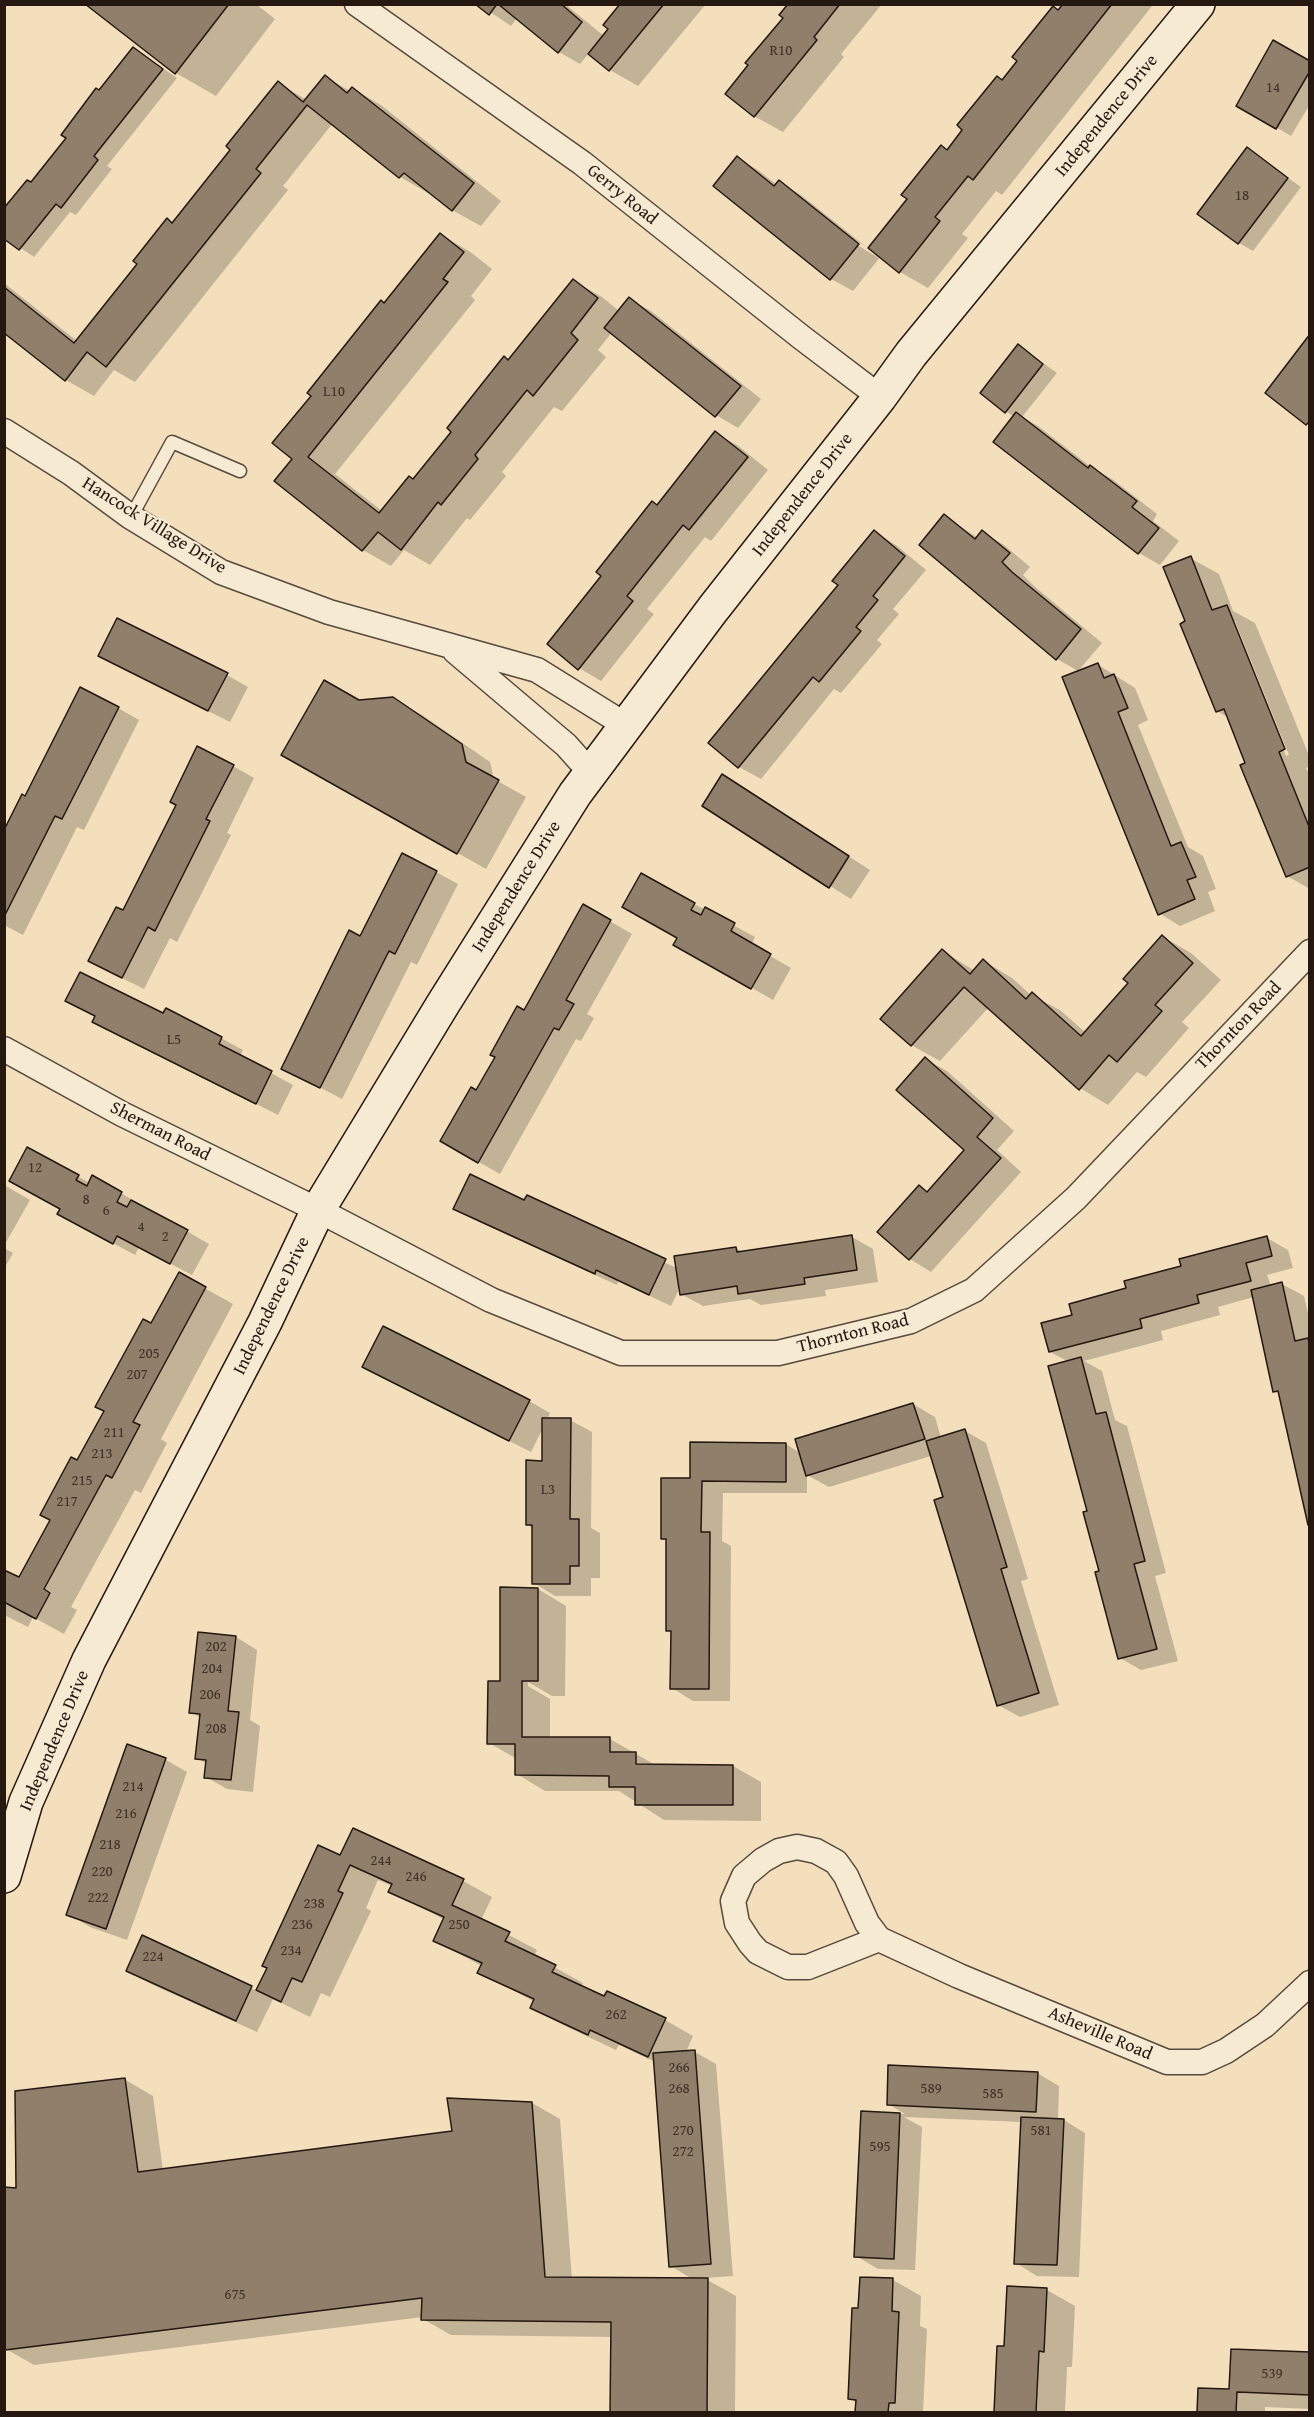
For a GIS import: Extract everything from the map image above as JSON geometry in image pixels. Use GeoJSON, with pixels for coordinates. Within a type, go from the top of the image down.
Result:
{"type":"FeatureCollection","features":[{"type":"Feature","properties":{"kind":"main road","name":"Independence Drive"},"geometry":{"type":"LineString","coordinates":[[4,1876],[26,1802],[89,1660],[265,1322],[318,1210],[443,1004],[575,794],[713,609],[880,397],[911,354],[1198,4]]}},
{"type":"Feature","properties":{"kind":"street","name":"Gerry Road"},"geometry":{"type":"LineString","coordinates":[[357,4],[582,163],[880,397]]}},
{"type":"Feature","properties":{"kind":"street","name":"Hancock Village Drive"},"geometry":{"type":"LineString","coordinates":[[4,431],[71,473],[131,517],[221,572],[329,612],[537,670],[627,726]]}},
{"type":"Feature","properties":{"kind":"street","name":"Hancock Village Drive"},"geometry":{"type":"LineString","coordinates":[[449,646],[566,745],[591,773]]}},
{"type":"Feature","properties":{"kind":"street","name":"Thornton Road"},"geometry":{"type":"LineString","coordinates":[[318,1210],[491,1300],[621,1353],[778,1353],[911,1321],[974,1290],[1076,1197],[1310,952]]}},
{"type":"Feature","properties":{"kind":"street","name":"Sherman Road"},"geometry":{"type":"LineString","coordinates":[[4,1049],[122,1114],[318,1210]]}},
{"type":"Feature","properties":{"kind":"street"},"geometry":{"type":"LineString","coordinates":[[798,1847],[816,1851],[836,1862],[846,1876],[867,1923],[879,1939],[808,1967],[788,1967],[758,1952],[750,1943],[737,1923],[735,1894],[744,1876],[763,1860],[779,1851],[798,1847]]}},
{"type":"Feature","properties":{"kind":"street","name":"Asheville Road"},"geometry":{"type":"LineString","coordinates":[[879,1939],[959,1976],[1167,2062],[1202,2062],[1226,2051],[1265,2025],[1310,1983]]}},
{"type":"Feature","properties":{"kind":"lane"},"geometry":{"type":"LineString","coordinates":[[131,517],[172,442],[240,471]]}},
{"type":"Feature","properties":{"kind":"building"},"geometry":{"type":"Polygon","coordinates":[[[85,4],[229,4],[175,74],[85,4]]]}},
{"type":"Feature","properties":{"kind":"building"},"geometry":{"type":"Polygon","coordinates":[[[475,4],[497,4],[489,15],[475,4]]]}},
{"type":"Feature","properties":{"kind":"building"},"geometry":{"type":"Polygon","coordinates":[[[498,4],[561,4],[582,22],[558,53],[498,4]]]}},
{"type":"Feature","properties":{"kind":"building"},"geometry":{"type":"Polygon","coordinates":[[[620,4],[664,4],[609,71],[588,54],[608,29],[603,25],[620,4]]]}},
{"type":"Feature","properties":{"kind":"building"},"geometry":{"type":"Polygon","coordinates":[[[788,4],[840,4],[814,37],[817,40],[754,117],[725,94],[748,65],[745,63],[783,18],[779,15],[788,4]]]}},
{"type":"Feature","properties":{"kind":"building"},"geometry":{"type":"Polygon","coordinates":[[[1063,4],[1112,4],[973,180],[968,176],[935,217],[940,221],[899,273],[868,248],[907,199],[901,195],[941,145],[947,150],[962,130],[957,125],[997,76],[1002,80],[1017,61],[1012,57],[1053,6],[1058,10],[1063,4]]]}},
{"type":"Feature","properties":{"kind":"building"},"geometry":{"type":"Polygon","coordinates":[[[1273,40],[1310,61],[1310,71],[1276,129],[1236,106],[1273,40]]]}},
{"type":"Feature","properties":{"kind":"building"},"geometry":{"type":"Polygon","coordinates":[[[133,47],[163,69],[94,156],[98,160],[61,208],[56,204],[19,250],[4,239],[4,208],[27,180],[31,182],[66,138],[61,135],[96,88],[99,90],[133,47]]]}},
{"type":"Feature","properties":{"kind":"building"},"geometry":{"type":"Polygon","coordinates":[[[325,75],[347,93],[352,87],[474,183],[452,211],[404,173],[399,178],[307,105],[256,169],[261,173],[106,367],[87,352],[65,381],[4,333],[4,287],[74,343],[137,264],[133,261],[167,218],[172,223],[230,150],[226,146],[278,81],[303,102],[325,75]]]}},
{"type":"Feature","properties":{"kind":"building"},"geometry":{"type":"Polygon","coordinates":[[[1247,147],[1288,178],[1238,244],[1197,214],[1247,147]]]}},
{"type":"Feature","properties":{"kind":"building"},"geometry":{"type":"Polygon","coordinates":[[[737,156],[774,186],[779,180],[859,244],[830,280],[713,186],[737,156]]]}},
{"type":"Feature","properties":{"kind":"building"},"geometry":{"type":"Polygon","coordinates":[[[440,233],[464,252],[443,279],[448,282],[308,457],[379,513],[409,476],[413,479],[451,432],[447,428],[504,356],[508,360],[573,279],[598,298],[571,333],[578,340],[533,396],[527,390],[475,455],[478,459],[441,505],[438,502],[401,550],[378,532],[362,551],[274,481],[292,459],[272,443],[311,396],[307,393],[381,300],[384,303],[440,233]]]}},
{"type":"Feature","properties":{"kind":"building"},"geometry":{"type":"Polygon","coordinates":[[[629,297],[741,386],[715,417],[604,328],[629,297]]]}},
{"type":"Feature","properties":{"kind":"building"},"geometry":{"type":"Polygon","coordinates":[[[1310,334],[1310,421],[1306,425],[1265,393],[1310,334]]]}},
{"type":"Feature","properties":{"kind":"building"},"geometry":{"type":"Polygon","coordinates":[[[1018,344],[1043,364],[1005,413],[980,393],[1018,344]]]}},
{"type":"Feature","properties":{"kind":"building"},"geometry":{"type":"Polygon","coordinates":[[[1016,412],[1088,468],[1090,465],[1137,501],[1132,507],[1159,528],[1138,554],[993,442],[1016,412]]]}},
{"type":"Feature","properties":{"kind":"building"},"geometry":{"type":"Polygon","coordinates":[[[715,431],[748,457],[689,530],[683,525],[627,596],[633,601],[578,670],[547,644],[601,576],[596,572],[652,501],[657,505],[715,431]]]}},
{"type":"Feature","properties":{"kind":"building"},"geometry":{"type":"Polygon","coordinates":[[[944,514],[975,539],[982,530],[1010,553],[1002,562],[1081,629],[1056,660],[919,545],[944,514]]]}},
{"type":"Feature","properties":{"kind":"building"},"geometry":{"type":"Polygon","coordinates":[[[874,530],[905,556],[873,596],[878,600],[856,627],[861,631],[819,682],[813,677],[738,768],[708,743],[838,585],[832,581],[874,530]]]}},
{"type":"Feature","properties":{"kind":"building"},"geometry":{"type":"Polygon","coordinates":[[[1191,556],[1212,610],[1227,605],[1285,749],[1279,752],[1310,829],[1310,867],[1286,877],[1240,765],[1245,763],[1224,709],[1216,712],[1180,624],[1185,621],[1163,567],[1191,556]]]}},
{"type":"Feature","properties":{"kind":"building"},"geometry":{"type":"Polygon","coordinates":[[[117,618],[228,673],[208,711],[98,656],[117,618]]]}},
{"type":"Feature","properties":{"kind":"building"},"geometry":{"type":"Polygon","coordinates":[[[1098,663],[1104,678],[1114,674],[1128,708],[1118,712],[1171,846],[1181,842],[1196,877],[1187,880],[1195,899],[1158,915],[1062,677],[1098,663]]]}},
{"type":"Feature","properties":{"kind":"building"},"geometry":{"type":"Polygon","coordinates":[[[324,680],[359,700],[393,697],[462,744],[466,762],[499,780],[457,854],[281,755],[324,680]]]}},
{"type":"Feature","properties":{"kind":"building"},"geometry":{"type":"Polygon","coordinates":[[[80,687],[119,707],[62,819],[55,816],[4,917],[4,830],[22,794],[25,796],[80,687]]]}},
{"type":"Feature","properties":{"kind":"building"},"geometry":{"type":"Polygon","coordinates":[[[197,746],[234,765],[206,819],[210,821],[155,931],[148,927],[122,978],[88,961],[116,907],[123,910],[176,805],[170,802],[197,746]]]}},
{"type":"Feature","properties":{"kind":"building"},"geometry":{"type":"Polygon","coordinates":[[[722,774],[849,856],[829,888],[702,806],[722,774]]]}},
{"type":"Feature","properties":{"kind":"building"},"geometry":{"type":"Polygon","coordinates":[[[402,853],[437,871],[395,954],[389,951],[320,1088],[281,1069],[349,930],[360,936],[402,853]]]}},
{"type":"Feature","properties":{"kind":"building"},"geometry":{"type":"Polygon","coordinates":[[[641,873],[695,903],[691,910],[701,915],[705,907],[735,923],[731,931],[771,954],[751,989],[673,945],[677,938],[622,907],[641,873]]]}},
{"type":"Feature","properties":{"kind":"building"},"geometry":{"type":"Polygon","coordinates":[[[583,904],[611,920],[566,1000],[574,1004],[559,1030],[554,1028],[478,1163],[440,1141],[471,1087],[476,1090],[495,1057],[490,1055],[517,1006],[524,1010],[583,904]]]}},
{"type":"Feature","properties":{"kind":"building"},"geometry":{"type":"Polygon","coordinates":[[[1162,935],[1193,963],[1155,1005],[1162,1011],[1117,1062],[1109,1055],[1079,1090],[964,987],[911,1046],[880,1019],[942,949],[970,974],[983,959],[1026,999],[1032,992],[1081,1036],[1128,983],[1123,979],[1162,935]]]}},
{"type":"Feature","properties":{"kind":"building"},"geometry":{"type":"Polygon","coordinates":[[[80,972],[163,1013],[166,1008],[222,1037],[219,1044],[272,1071],[256,1104],[92,1022],[95,1016],[65,1001],[80,972]]]}},
{"type":"Feature","properties":{"kind":"building"},"geometry":{"type":"Polygon","coordinates":[[[925,1057],[993,1118],[977,1137],[1001,1158],[909,1260],[877,1232],[919,1185],[927,1192],[964,1150],[896,1090],[925,1057]]]}},
{"type":"Feature","properties":{"kind":"building"},"geometry":{"type":"Polygon","coordinates":[[[27,1147],[79,1175],[76,1180],[87,1186],[92,1175],[122,1192],[117,1202],[127,1207],[131,1200],[188,1230],[170,1264],[117,1236],[113,1244],[57,1214],[60,1209],[9,1181],[27,1147]]]}},
{"type":"Feature","properties":{"kind":"building"},"geometry":{"type":"Polygon","coordinates":[[[470,1174],[524,1200],[527,1195],[666,1259],[649,1295],[596,1270],[595,1274],[453,1209],[470,1174]]]}},
{"type":"Feature","properties":{"kind":"building"},"geometry":{"type":"Polygon","coordinates":[[[852,1235],[857,1270],[804,1278],[805,1284],[738,1294],[737,1286],[680,1295],[674,1256],[736,1247],[737,1252],[852,1235]]]}},
{"type":"Feature","properties":{"kind":"building"},"geometry":{"type":"Polygon","coordinates":[[[1267,1236],[1272,1256],[1246,1263],[1251,1281],[1197,1295],[1199,1303],[1140,1319],[1142,1328],[1049,1352],[1041,1323],[1072,1315],[1069,1304],[1126,1288],[1124,1281],[1181,1266],[1179,1259],[1267,1236]]]}},
{"type":"Feature","properties":{"kind":"building"},"geometry":{"type":"Polygon","coordinates":[[[179,1272],[206,1287],[133,1422],[140,1425],[112,1478],[106,1475],[44,1589],[50,1593],[36,1619],[4,1602],[4,1570],[19,1577],[50,1520],[40,1515],[71,1457],[77,1460],[104,1411],[95,1407],[143,1319],[151,1323],[179,1272]]]}},
{"type":"Feature","properties":{"kind":"building"},"geometry":{"type":"Polygon","coordinates":[[[1282,1282],[1295,1341],[1308,1338],[1310,1347],[1310,1525],[1308,1525],[1278,1391],[1273,1392],[1251,1290],[1282,1282]]]}},
{"type":"Feature","properties":{"kind":"building"},"geometry":{"type":"Polygon","coordinates":[[[383,1326],[530,1400],[509,1441],[362,1367],[383,1326]]]}},
{"type":"Feature","properties":{"kind":"building"},"geometry":{"type":"Polygon","coordinates":[[[1081,1357],[1096,1414],[1106,1412],[1145,1561],[1134,1564],[1157,1649],[1118,1659],[1095,1572],[1099,1571],[1083,1512],[1087,1511],[1048,1366],[1081,1357]]]}},
{"type":"Feature","properties":{"kind":"building"},"geometry":{"type":"Polygon","coordinates":[[[913,1403],[925,1439],[806,1476],[795,1439],[913,1403]]]}},
{"type":"Feature","properties":{"kind":"building"},"geometry":{"type":"Polygon","coordinates":[[[542,1418],[571,1418],[570,1519],[579,1519],[579,1566],[570,1566],[570,1584],[532,1584],[532,1525],[526,1525],[526,1460],[542,1461],[542,1418]]]}},
{"type":"Feature","properties":{"kind":"building"},"geometry":{"type":"Polygon","coordinates":[[[965,1429],[1007,1567],[1001,1569],[1039,1693],[997,1706],[934,1500],[943,1497],[926,1441],[965,1429]]]}},
{"type":"Feature","properties":{"kind":"building"},"geometry":{"type":"Polygon","coordinates":[[[690,1442],[786,1443],[786,1482],[702,1481],[701,1532],[710,1532],[709,1689],[670,1689],[671,1631],[666,1631],[666,1539],[661,1539],[661,1478],[690,1478],[690,1442]]]}},
{"type":"Feature","properties":{"kind":"building"},"geometry":{"type":"Polygon","coordinates":[[[500,1587],[538,1588],[538,1681],[522,1681],[522,1737],[610,1737],[610,1752],[636,1752],[636,1764],[733,1765],[733,1805],[635,1805],[635,1787],[609,1787],[609,1776],[515,1775],[515,1744],[487,1744],[488,1681],[500,1681],[500,1587]]]}},
{"type":"Feature","properties":{"kind":"building"},"geometry":{"type":"Polygon","coordinates":[[[198,1632],[236,1636],[228,1711],[239,1712],[231,1780],[204,1778],[206,1760],[195,1759],[200,1714],[189,1713],[198,1632]]]}},
{"type":"Feature","properties":{"kind":"building"},"geometry":{"type":"Polygon","coordinates":[[[127,1744],[166,1758],[106,1929],[66,1915],[127,1744]]]}},
{"type":"Feature","properties":{"kind":"building"},"geometry":{"type":"Polygon","coordinates":[[[353,1828],[464,1879],[452,1905],[510,1932],[505,1941],[556,1965],[552,1972],[604,1996],[607,1991],[666,2018],[648,2057],[590,2030],[588,2035],[530,2008],[534,1999],[477,1973],[482,1963],[433,1941],[444,1917],[388,1892],[392,1884],[350,1865],[338,1891],[343,1893],[302,1982],[292,1978],[281,2002],[256,1990],[267,1968],[262,1966],[318,1845],[340,1855],[353,1828]]]}},
{"type":"Feature","properties":{"kind":"building"},"geometry":{"type":"Polygon","coordinates":[[[142,1935],[252,1986],[236,2021],[126,1971],[142,1935]]]}},
{"type":"Feature","properties":{"kind":"building"},"geometry":{"type":"Polygon","coordinates":[[[695,2050],[711,2264],[669,2267],[653,2053],[695,2050]]]}},
{"type":"Feature","properties":{"kind":"building"},"geometry":{"type":"Polygon","coordinates":[[[888,2065],[1038,2072],[1036,2112],[887,2105],[888,2065]]]}},
{"type":"Feature","properties":{"kind":"building"},"geometry":{"type":"Polygon","coordinates":[[[125,2078],[138,2172],[452,2131],[447,2098],[532,2102],[545,2277],[708,2278],[707,2412],[610,2412],[611,2322],[421,2320],[422,2298],[5,2350],[4,2187],[16,2188],[15,2091],[125,2078]]]}},
{"type":"Feature","properties":{"kind":"building"},"geometry":{"type":"Polygon","coordinates":[[[861,2111],[900,2113],[894,2259],[854,2257],[861,2111]]]}},
{"type":"Feature","properties":{"kind":"building"},"geometry":{"type":"Polygon","coordinates":[[[1021,2117],[1064,2119],[1057,2265],[1014,2264],[1021,2117]]]}},
{"type":"Feature","properties":{"kind":"building"},"geometry":{"type":"Polygon","coordinates":[[[860,2277],[893,2278],[892,2311],[899,2312],[895,2403],[889,2403],[888,2412],[855,2412],[856,2400],[848,2399],[852,2308],[858,2308],[860,2277]]]}},
{"type":"Feature","properties":{"kind":"building"},"geometry":{"type":"Polygon","coordinates":[[[1007,2286],[1047,2288],[1044,2352],[1039,2351],[1036,2412],[994,2412],[997,2346],[1004,2346],[1007,2286]]]}},
{"type":"Feature","properties":{"kind":"building"},"geometry":{"type":"Polygon","coordinates":[[[1231,2349],[1310,2352],[1310,2395],[1237,2392],[1236,2412],[1197,2412],[1198,2388],[1229,2389],[1231,2349]]]}}]}
